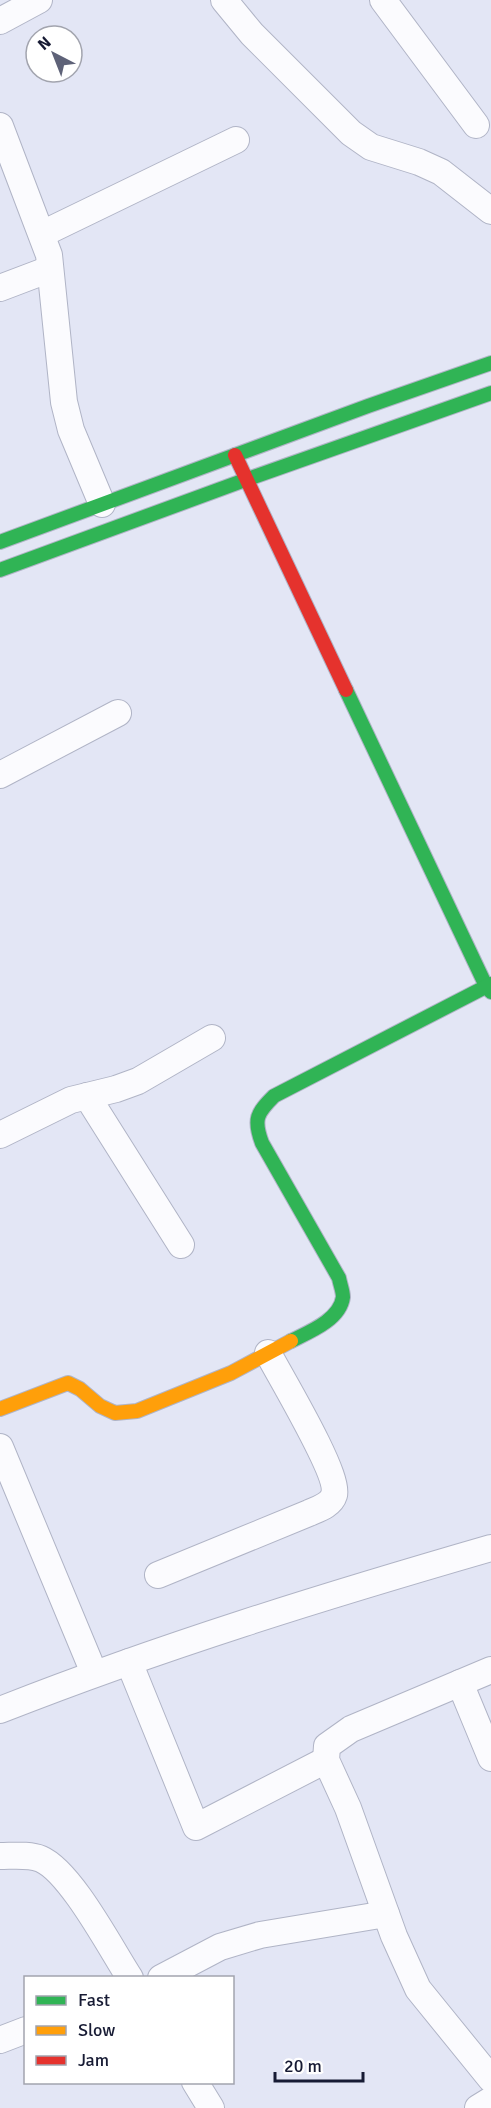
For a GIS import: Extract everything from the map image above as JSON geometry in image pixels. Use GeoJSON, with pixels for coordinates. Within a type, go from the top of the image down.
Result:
{"type":"FeatureCollection","features":[{"type":"Feature","properties":{"kind":"main road"},"geometry":{"type":"LineString","coordinates":[[0,542],[491,363]]}},
{"type":"Feature","properties":{"kind":"main road"},"geometry":{"type":"LineString","coordinates":[[0,570],[491,393]]}},
{"type":"Feature","properties":{"kind":"main road"},"geometry":{"type":"LineString","coordinates":[[0,1409],[68,1383],[80,1389],[100,1406],[116,1413],[137,1411],[231,1373],[314,1329],[338,1311],[343,1295],[339,1278],[262,1143],[255,1126],[258,1113],[274,1096],[489,988],[235,455]]}},
{"type":"Feature","properties":{"kind":"street"},"geometry":{"type":"LineString","coordinates":[[0,21],[39,0]]}},
{"type":"Feature","properties":{"kind":"street"},"geometry":{"type":"LineString","coordinates":[[224,0],[252,34],[351,133],[370,147],[419,162],[441,172],[491,211]]}},
{"type":"Feature","properties":{"kind":"street"},"geometry":{"type":"LineString","coordinates":[[383,0],[476,125]]}},
{"type":"Feature","properties":{"kind":"street"},"geometry":{"type":"LineString","coordinates":[[0,126],[49,255],[64,402],[71,430],[102,504]]}},
{"type":"Feature","properties":{"kind":"street"},"geometry":{"type":"LineString","coordinates":[[42,234],[236,140]]}},
{"type":"Feature","properties":{"kind":"street"},"geometry":{"type":"LineString","coordinates":[[0,288],[50,269]]}},
{"type":"Feature","properties":{"kind":"street"},"geometry":{"type":"LineString","coordinates":[[0,775],[118,713]]}},
{"type":"Feature","properties":{"kind":"street"},"geometry":{"type":"LineString","coordinates":[[0,1135],[71,1100],[138,1081],[212,1038]]}},
{"type":"Feature","properties":{"kind":"street"},"geometry":{"type":"LineString","coordinates":[[87,1096],[182,1245]]}},
{"type":"Feature","properties":{"kind":"street"},"geometry":{"type":"LineString","coordinates":[[158,1575],[309,1513],[328,1503],[334,1494],[334,1485],[327,1463],[268,1353]]}},
{"type":"Feature","properties":{"kind":"street"},"geometry":{"type":"LineString","coordinates":[[0,1447],[94,1673]]}},
{"type":"Feature","properties":{"kind":"street"},"geometry":{"type":"LineString","coordinates":[[0,1710],[94,1673],[347,1589],[491,1548]]}},
{"type":"Feature","properties":{"kind":"street"},"geometry":{"type":"LineString","coordinates":[[129,1662],[196,1827],[326,1760]]}},
{"type":"Feature","properties":{"kind":"street"},"geometry":{"type":"LineString","coordinates":[[491,1670],[351,1729],[327,1746],[326,1760],[348,1808],[386,1914],[418,1989],[491,2079]]}},
{"type":"Feature","properties":{"kind":"street"},"geometry":{"type":"LineString","coordinates":[[460,1683],[491,1758]]}},
{"type":"Feature","properties":{"kind":"street"},"geometry":{"type":"LineString","coordinates":[[0,1856],[22,1856],[42,1860],[58,1871],[78,1896],[129,1976]]}},
{"type":"Feature","properties":{"kind":"street"},"geometry":{"type":"LineString","coordinates":[[162,1976],[220,1947],[260,1935],[386,1914]]}},
{"type":"Feature","properties":{"kind":"street"},"geometry":{"type":"LineString","coordinates":[[0,2040],[24,2031]]}},
{"type":"Feature","properties":{"kind":"street"},"geometry":{"type":"LineString","coordinates":[[196,2084],[211,2108]]}},
{"type":"Feature","properties":{"kind":"street"},"geometry":{"type":"LineString","coordinates":[[478,2108],[491,2100]]}},
{"type":"Feature","properties":{"kind":"traffic: fast"},"geometry":{"type":"LineString","coordinates":[[0,542],[491,363]]}},
{"type":"Feature","properties":{"kind":"traffic: fast"},"geometry":{"type":"LineString","coordinates":[[0,570],[491,393]]}},
{"type":"Feature","properties":{"kind":"traffic: fast"},"geometry":{"type":"LineString","coordinates":[[346,690],[486,986],[491,992]]}},
{"type":"Feature","properties":{"kind":"traffic: fast"},"geometry":{"type":"LineString","coordinates":[[291,1341],[330,1319],[341,1305],[343,1295],[339,1278],[262,1143],[257,1122],[260,1112],[274,1096],[491,984]]}},
{"type":"Feature","properties":{"kind":"traffic: slow"},"geometry":{"type":"LineString","coordinates":[[0,1409],[68,1383],[80,1389],[100,1406],[115,1413],[137,1411],[231,1373],[291,1341]]}},
{"type":"Feature","properties":{"kind":"traffic: jam"},"geometry":{"type":"LineString","coordinates":[[235,455],[346,690]]}}]}
